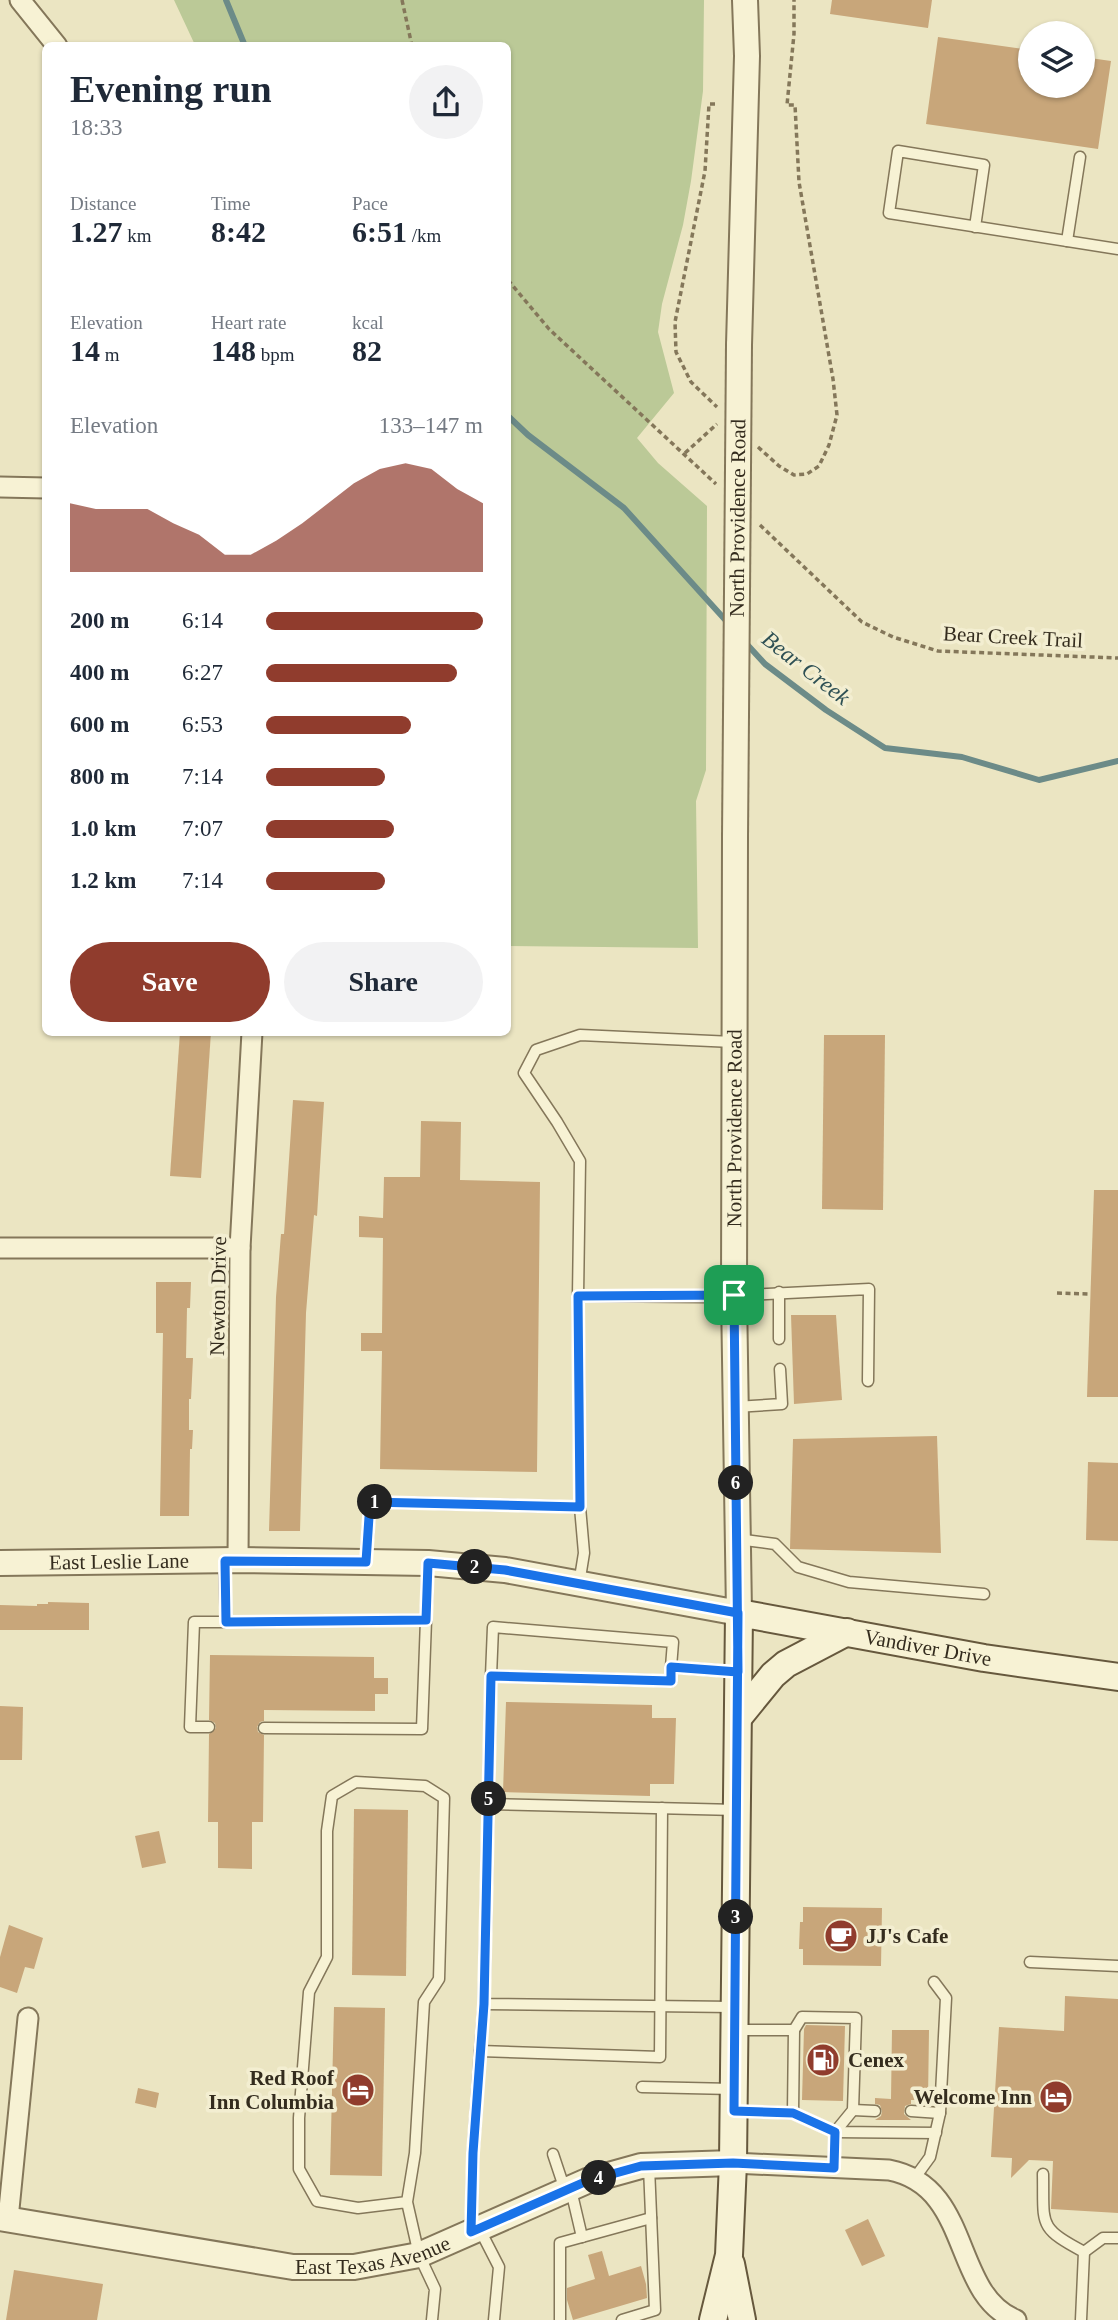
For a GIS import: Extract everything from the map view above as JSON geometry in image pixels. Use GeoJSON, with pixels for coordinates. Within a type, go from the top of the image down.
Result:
{"type":"FeatureCollection","features":[{"type":"Feature","properties":{"kind":"main road","name":"Vandiver Drive"},"geometry":{"type":"LineString","coordinates":[[738,1613],[984,1658],[1118,1677]]}},
{"type":"Feature","properties":{"kind":"main road","name":"North Providence Road"},"geometry":{"type":"LineString","coordinates":[[713,2320],[729,2255],[733,2163],[738,1613]]}},
{"type":"Feature","properties":{"kind":"main road"},"geometry":{"type":"LineString","coordinates":[[737,1718],[773,1675],[786,1664],[847,1632]]}},
{"type":"Feature","properties":{"kind":"main road","name":"North Providence Road"},"geometry":{"type":"LineString","coordinates":[[729,2255],[742,2320]]}},
{"type":"Feature","properties":{"kind":"street"},"geometry":{"type":"LineString","coordinates":[[20,0],[54,42]]}},
{"type":"Feature","properties":{"kind":"street","name":"North Providence Road"},"geometry":{"type":"LineString","coordinates":[[738,1613],[733,1042],[739,345],[747,56],[745,0]]}},
{"type":"Feature","properties":{"kind":"street"},"geometry":{"type":"LineString","coordinates":[[0,487],[42,488]]}},
{"type":"Feature","properties":{"kind":"street","name":"Newton Drive"},"geometry":{"type":"LineString","coordinates":[[231,1560],[240,1248],[252,1036]]}},
{"type":"Feature","properties":{"kind":"street"},"geometry":{"type":"LineString","coordinates":[[0,1248],[240,1248]]}},
{"type":"Feature","properties":{"kind":"street","name":"East Leslie Lane"},"geometry":{"type":"LineString","coordinates":[[0,1563],[231,1560],[428,1563],[505,1570],[738,1613]]}},
{"type":"Feature","properties":{"kind":"street"},"geometry":{"type":"LineString","coordinates":[[4,2219],[28,2018]]}},
{"type":"Feature","properties":{"kind":"street"},"geometry":{"type":"LineString","coordinates":[[733,2163],[889,2170],[908,2174],[929,2190],[950,2217],[974,2276],[988,2300],[1005,2316],[1016,2320]]}},
{"type":"Feature","properties":{"kind":"street","name":"East Texas Avenue"},"geometry":{"type":"LineString","coordinates":[[4,2219],[293,2267],[354,2267],[419,2255],[587,2181],[649,2166],[733,2163]]}},
{"type":"Feature","properties":{"kind":"lane"},"geometry":{"type":"LineString","coordinates":[[975,227],[984,165],[898,151],[889,213],[975,227],[1118,249]]}},
{"type":"Feature","properties":{"kind":"lane"},"geometry":{"type":"LineString","coordinates":[[1066,241],[1080,157]]}},
{"type":"Feature","properties":{"kind":"lane"},"geometry":{"type":"LineString","coordinates":[[579,1584],[584,1553],[580,1507],[580,1161],[524,1073],[536,1050],[580,1035],[733,1042]]}},
{"type":"Feature","properties":{"kind":"lane"},"geometry":{"type":"LineString","coordinates":[[578,1296],[734,1295],[869,1289],[868,1381]]}},
{"type":"Feature","properties":{"kind":"lane"},"geometry":{"type":"LineString","coordinates":[[779,1292],[779,1339]]}},
{"type":"Feature","properties":{"kind":"lane"},"geometry":{"type":"LineString","coordinates":[[735,1407],[782,1404],[780,1368]]}},
{"type":"Feature","properties":{"kind":"lane"},"geometry":{"type":"LineString","coordinates":[[366,1562],[370,1502],[580,1507]]}},
{"type":"Feature","properties":{"kind":"lane"},"geometry":{"type":"LineString","coordinates":[[737,1539],[775,1544],[798,1567],[849,1583],[984,1594]]}},
{"type":"Feature","properties":{"kind":"lane"},"geometry":{"type":"LineString","coordinates":[[226,1622],[231,1560]]}},
{"type":"Feature","properties":{"kind":"lane"},"geometry":{"type":"LineString","coordinates":[[264,1728],[422,1729],[428,1563]]}},
{"type":"Feature","properties":{"kind":"lane"},"geometry":{"type":"LineString","coordinates":[[209,1727],[190,1727],[194,1622],[426,1620]]}},
{"type":"Feature","properties":{"kind":"lane"},"geometry":{"type":"LineString","coordinates":[[491,1676],[671,1681],[673,1642],[493,1627],[491,1676],[484,2004],[473,2153],[475,2230],[499,2267],[494,2320]]}},
{"type":"Feature","properties":{"kind":"lane"},"geometry":{"type":"LineString","coordinates":[[671,1667],[738,1672]]}},
{"type":"Feature","properties":{"kind":"lane"},"geometry":{"type":"LineString","coordinates":[[407,2202],[358,2208],[317,2201],[299,2169],[299,2118],[309,1992],[327,1957],[327,1831],[332,1796],[356,1782],[425,1786],[444,1798],[439,1979],[424,2002],[415,2153],[407,2202],[419,2255],[435,2289],[432,2320]]}},
{"type":"Feature","properties":{"kind":"lane"},"geometry":{"type":"LineString","coordinates":[[489,1804],[737,1810]]}},
{"type":"Feature","properties":{"kind":"lane"},"geometry":{"type":"LineString","coordinates":[[480,2051],[660,2057],[662,1808]]}},
{"type":"Feature","properties":{"kind":"lane"},"geometry":{"type":"LineString","coordinates":[[1030,1962],[1118,1966]]}},
{"type":"Feature","properties":{"kind":"lane"},"geometry":{"type":"LineString","coordinates":[[914,2179],[930,2157],[940,2113],[946,1998],[934,1982]]}},
{"type":"Feature","properties":{"kind":"lane"},"geometry":{"type":"LineString","coordinates":[[484,2004],[660,2006],[794,2030]]}},
{"type":"Feature","properties":{"kind":"lane"},"geometry":{"type":"LineString","coordinates":[[793,2113],[798,2075],[798,2047],[794,2030],[802,2017],[856,2018],[853,2110],[835,2132],[834,2168]]}},
{"type":"Feature","properties":{"kind":"lane"},"geometry":{"type":"LineString","coordinates":[[844,2048],[856,2048]]}},
{"type":"Feature","properties":{"kind":"lane"},"geometry":{"type":"LineString","coordinates":[[844,2076],[855,2076]]}},
{"type":"Feature","properties":{"kind":"lane"},"geometry":{"type":"LineString","coordinates":[[642,2087],[734,2100],[793,2113],[835,2132],[936,2133]]}},
{"type":"Feature","properties":{"kind":"lane"},"geometry":{"type":"LineString","coordinates":[[853,2110],[874,2111]]}},
{"type":"Feature","properties":{"kind":"lane"},"geometry":{"type":"LineString","coordinates":[[911,2111],[940,2113]]}},
{"type":"Feature","properties":{"kind":"lane"},"geometry":{"type":"LineString","coordinates":[[553,2154],[568,2189],[582,2237]]}},
{"type":"Feature","properties":{"kind":"lane"},"geometry":{"type":"LineString","coordinates":[[622,2320],[654,2310],[649,2166]]}},
{"type":"Feature","properties":{"kind":"lane"},"geometry":{"type":"LineString","coordinates":[[1043,2174],[1044,2220],[1054,2236],[1084,2252]]}},
{"type":"Feature","properties":{"kind":"lane"},"geometry":{"type":"LineString","coordinates":[[560,2320],[560,2243],[651,2218]]}},
{"type":"Feature","properties":{"kind":"lane"},"geometry":{"type":"LineString","coordinates":[[1084,2252],[1103,2238],[1118,2238]]}},
{"type":"Feature","properties":{"kind":"lane"},"geometry":{"type":"LineString","coordinates":[[1081,2320],[1084,2252]]}},
{"type":"Feature","properties":{"kind":"path"},"geometry":{"type":"LineString","coordinates":[[402,0],[411,42]]}},
{"type":"Feature","properties":{"kind":"path"},"geometry":{"type":"LineString","coordinates":[[752,441],[793,475],[807,474],[819,466],[829,445],[837,415],[799,182],[795,105],[787,105],[794,34],[794,0]]}},
{"type":"Feature","properties":{"kind":"path"},"geometry":{"type":"LineString","coordinates":[[715,104],[709,104],[705,171],[675,322],[676,352],[691,382],[718,408]]}},
{"type":"Feature","properties":{"kind":"path"},"geometry":{"type":"LineString","coordinates":[[511,284],[549,329],[724,491]]}},
{"type":"Feature","properties":{"kind":"path"},"geometry":{"type":"LineString","coordinates":[[684,453],[726,416]]}},
{"type":"Feature","properties":{"kind":"path","name":"Bear Creek Trail"},"geometry":{"type":"LineString","coordinates":[[754,520],[862,622],[893,637],[938,651],[1118,658]]}},
{"type":"Feature","properties":{"kind":"path"},"geometry":{"type":"LineString","coordinates":[[1057,1293],[1091,1294]]}},
{"type":"Feature","properties":{"kind":"green space"},"geometry":{"type":"Polygon","coordinates":[[[174,0],[704,0],[703,91],[691,181],[658,332],[674,393],[637,438],[658,463],[707,506],[706,770],[696,801],[698,948],[511,946],[511,42],[194,42],[174,0]]]}},
{"type":"Feature","properties":{"kind":"building"},"geometry":{"type":"Polygon","coordinates":[[[832,0],[932,0],[928,28],[830,14],[832,0]]]}},
{"type":"Feature","properties":{"kind":"building"},"geometry":{"type":"Polygon","coordinates":[[[938,37],[1018,48],[1018,98],[1095,98],[1095,59],[1111,61],[1098,149],[926,124],[938,37]]]}},
{"type":"Feature","properties":{"kind":"building"},"geometry":{"type":"Polygon","coordinates":[[[824,1035],[885,1035],[883,1210],[822,1209],[824,1035]]]}},
{"type":"Feature","properties":{"kind":"building"},"geometry":{"type":"Polygon","coordinates":[[[180,1036],[211,1036],[201,1178],[170,1176],[180,1036]]]}},
{"type":"Feature","properties":{"kind":"building"},"geometry":{"type":"Polygon","coordinates":[[[293,1100],[324,1102],[317,1216],[314,1215],[306,1313],[300,1531],[269,1531],[276,1297],[281,1234],[284,1234],[293,1100]]]}},
{"type":"Feature","properties":{"kind":"building"},"geometry":{"type":"Polygon","coordinates":[[[421,1121],[461,1122],[460,1180],[540,1182],[537,1472],[380,1469],[382,1351],[361,1351],[361,1333],[382,1333],[383,1238],[359,1237],[359,1216],[383,1218],[384,1177],[420,1177],[421,1121]]]}},
{"type":"Feature","properties":{"kind":"building"},"geometry":{"type":"Polygon","coordinates":[[[1094,1190],[1118,1190],[1118,1397],[1087,1397],[1094,1190]]]}},
{"type":"Feature","properties":{"kind":"building"},"geometry":{"type":"Polygon","coordinates":[[[156,1282],[191,1282],[190,1308],[187,1308],[186,1358],[193,1358],[189,1399],[189,1430],[193,1430],[190,1449],[189,1516],[160,1516],[163,1333],[156,1333],[156,1282]]]}},
{"type":"Feature","properties":{"kind":"building"},"geometry":{"type":"Polygon","coordinates":[[[791,1315],[836,1315],[842,1400],[794,1404],[791,1315]]]}},
{"type":"Feature","properties":{"kind":"building"},"geometry":{"type":"Polygon","coordinates":[[[937,1436],[941,1553],[790,1549],[793,1439],[937,1436]]]}},
{"type":"Feature","properties":{"kind":"building"},"geometry":{"type":"Polygon","coordinates":[[[1088,1462],[1118,1463],[1118,1541],[1086,1540],[1088,1462]]]}},
{"type":"Feature","properties":{"kind":"building"},"geometry":{"type":"Polygon","coordinates":[[[48,1602],[89,1603],[89,1630],[0,1630],[0,1605],[37,1606],[48,1602]]]}},
{"type":"Feature","properties":{"kind":"building"},"geometry":{"type":"Polygon","coordinates":[[[210,1655],[374,1657],[374,1678],[388,1678],[388,1694],[375,1694],[375,1711],[264,1710],[264,1721],[257,1727],[258,1732],[264,1735],[263,1822],[252,1822],[252,1869],[218,1868],[218,1822],[208,1822],[209,1734],[216,1728],[215,1723],[209,1720],[210,1655]]]}},
{"type":"Feature","properties":{"kind":"building"},"geometry":{"type":"Polygon","coordinates":[[[506,1702],[652,1705],[652,1718],[676,1718],[674,1784],[650,1784],[650,1796],[503,1792],[506,1702]]]}},
{"type":"Feature","properties":{"kind":"building"},"geometry":{"type":"Polygon","coordinates":[[[0,1706],[23,1707],[22,1760],[0,1760],[0,1706]]]}},
{"type":"Feature","properties":{"kind":"building"},"geometry":{"type":"Polygon","coordinates":[[[354,1809],[408,1810],[406,1976],[352,1975],[354,1809]]]}},
{"type":"Feature","properties":{"kind":"building"},"geometry":{"type":"Polygon","coordinates":[[[159,1831],[166,1863],[142,1868],[135,1836],[159,1831]]]}},
{"type":"Feature","properties":{"kind":"building","name":"JJ's Cafe"},"geometry":{"type":"Polygon","coordinates":[[[803,1907],[882,1908],[881,1966],[803,1965],[803,1949],[799,1949],[803,1907]]]}},
{"type":"Feature","properties":{"kind":"building"},"geometry":{"type":"Polygon","coordinates":[[[9,1925],[43,1938],[34,1969],[25,1967],[17,1993],[0,1987],[0,1957],[9,1925]]]}},
{"type":"Feature","properties":{"kind":"building","name":"Welcome Inn"},"geometry":{"type":"Polygon","coordinates":[[[1065,1996],[1118,1999],[1118,2213],[1051,2209],[1053,2161],[1029,2160],[1011,2178],[1012,2158],[991,2157],[999,2027],[1064,2031],[1065,1996]]]}},
{"type":"Feature","properties":{"kind":"building"},"geometry":{"type":"Polygon","coordinates":[[[334,2007],[385,2008],[382,2176],[330,2175],[334,2007]]]}},
{"type":"Feature","properties":{"kind":"building"},"geometry":{"type":"Polygon","coordinates":[[[806,2025],[845,2026],[843,2101],[802,2100],[806,2025]]]}},
{"type":"Feature","properties":{"kind":"building"},"geometry":{"type":"Polygon","coordinates":[[[892,2030],[929,2030],[928,2100],[911,2100],[911,2104],[905,2106],[904,2114],[911,2120],[875,2120],[881,2116],[882,2111],[880,2105],[875,2104],[875,2098],[891,2099],[892,2030]]]}},
{"type":"Feature","properties":{"kind":"building"},"geometry":{"type":"Polygon","coordinates":[[[138,2088],[159,2093],[156,2108],[135,2103],[138,2088]]]}},
{"type":"Feature","properties":{"kind":"building"},"geometry":{"type":"Polygon","coordinates":[[[868,2219],[885,2256],[862,2266],[845,2230],[868,2219]]]}},
{"type":"Feature","properties":{"kind":"building"},"geometry":{"type":"Polygon","coordinates":[[[602,2251],[609,2276],[641,2266],[647,2298],[573,2320],[567,2300],[567,2288],[595,2279],[588,2255],[602,2251]]]}},
{"type":"Feature","properties":{"kind":"building"},"geometry":{"type":"Polygon","coordinates":[[[14,2270],[103,2284],[97,2320],[6,2320],[14,2270]]]}},
{"type":"Feature","properties":{"kind":"waterway","name":"Bear Creek"},"geometry":{"type":"LineString","coordinates":[[226,0],[243,42]]}},
{"type":"Feature","properties":{"kind":"waterway","name":"Bear Creek"},"geometry":{"type":"LineString","coordinates":[[511,419],[528,435],[624,508],[729,624]]}},
{"type":"Feature","properties":{"kind":"waterway","name":"Bear Creek"},"geometry":{"type":"LineString","coordinates":[[743,640],[765,664],[826,710],[885,748],[962,757],[1039,780],[1118,761]]}},
{"type":"Feature","properties":{"kind":"place","name":"JJ's Cafe"},"geometry":{"type":"Point","coordinates":[841,1936]}},
{"type":"Feature","properties":{"kind":"place","name":"Cenex"},"geometry":{"type":"Point","coordinates":[823,2060]}},
{"type":"Feature","properties":{"kind":"place","name":"Red Roof Inn Columbia"},"geometry":{"type":"Point","coordinates":[358,2090]}},
{"type":"Feature","properties":{"kind":"place","name":"Welcome Inn"},"geometry":{"type":"Point","coordinates":[1056,2097]}},
{"type":"Feature","properties":{"kind":"route"},"geometry":{"type":"LineString","coordinates":[[734,1295],[578,1296],[580,1507],[370,1502],[366,1562],[225,1561],[226,1622],[426,1620],[428,1563],[505,1570],[738,1613],[737,1781],[734,2111],[793,2113],[835,2132],[834,2168],[733,2163],[641,2166],[587,2181],[471,2232],[473,2153],[484,2004],[491,1676],[671,1681],[671,1667],[738,1672],[738,1613],[734,1295]]}}]}
